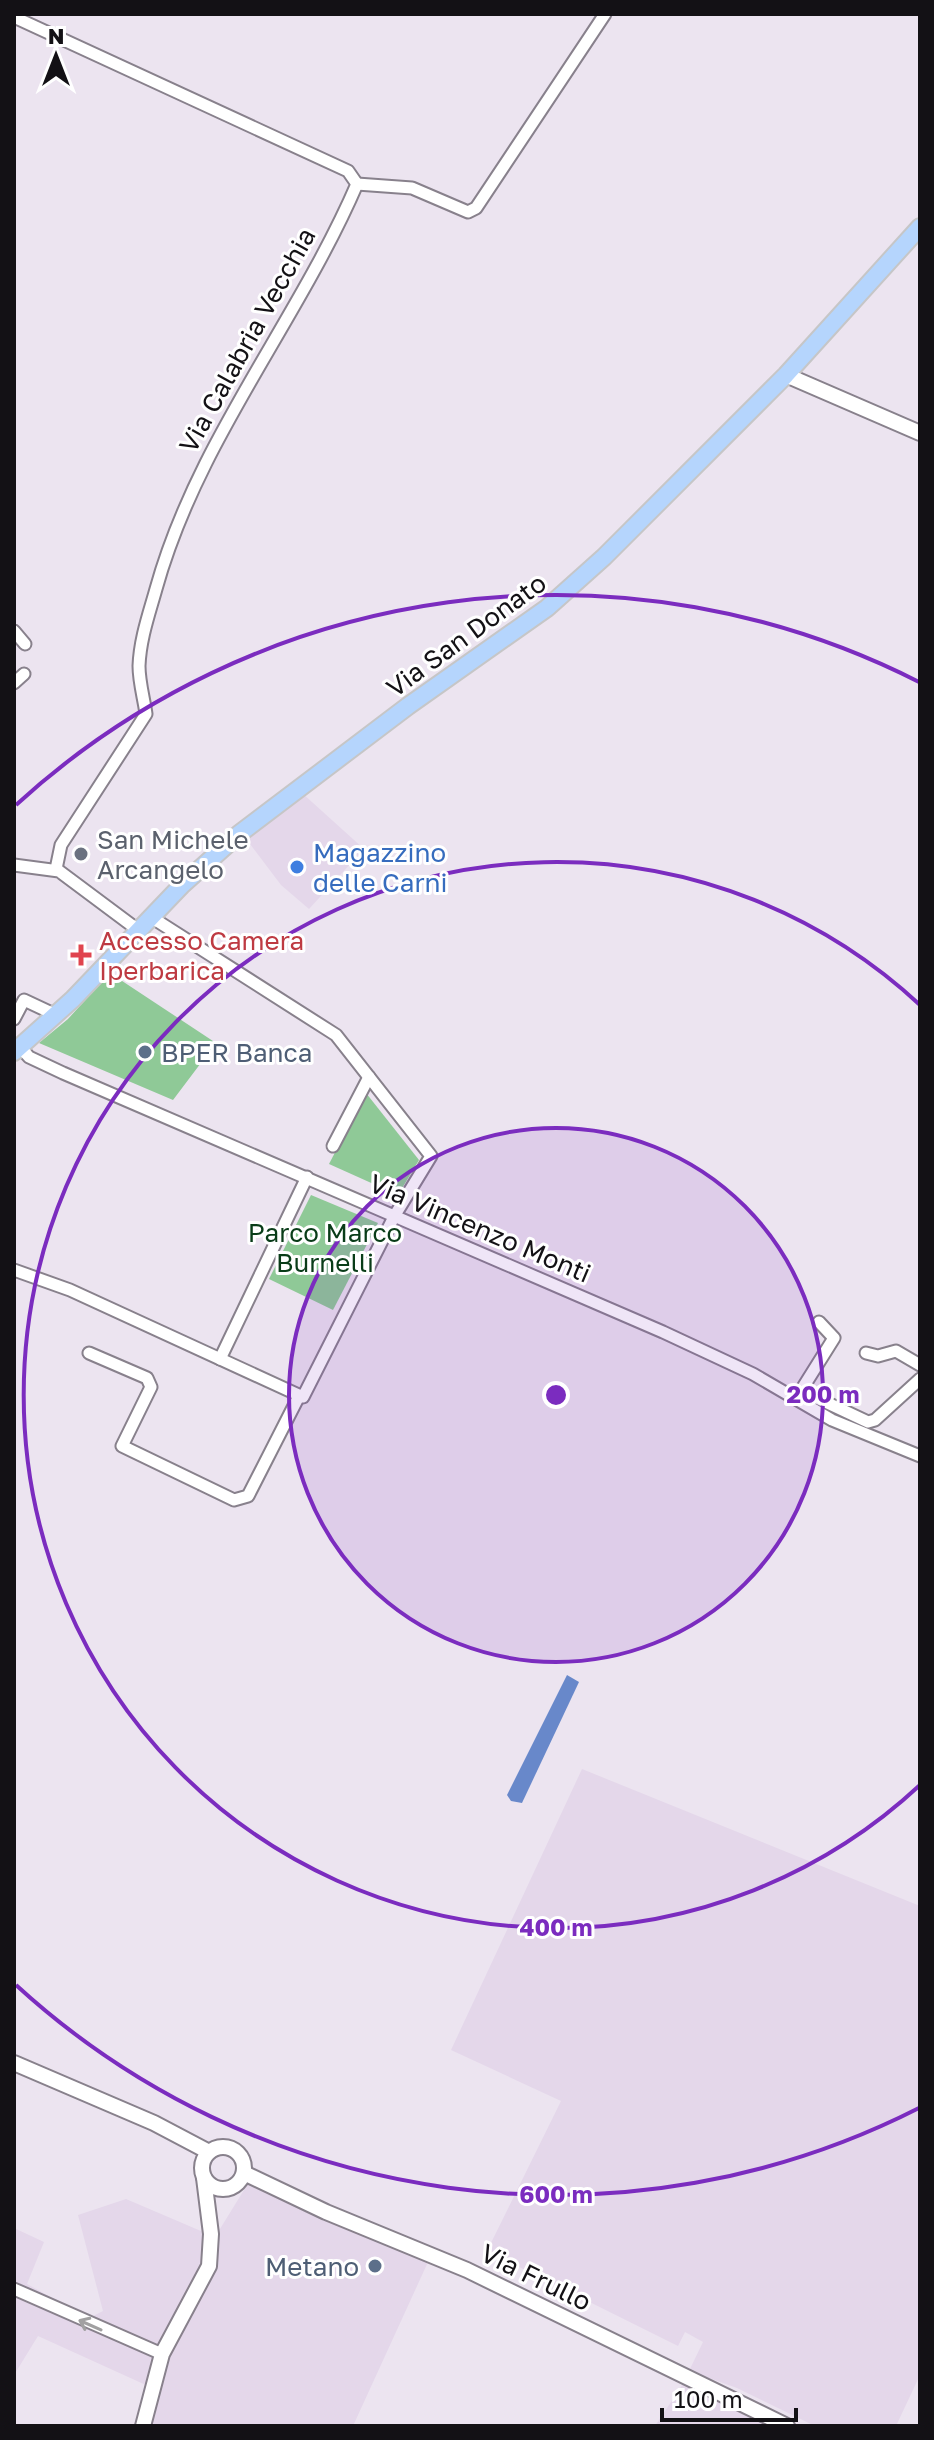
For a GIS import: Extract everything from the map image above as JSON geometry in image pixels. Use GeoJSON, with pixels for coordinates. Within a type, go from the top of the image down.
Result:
{"type":"FeatureCollection","features":[{"type":"Feature","properties":{"kind":"main road","name":"Via San Donato"},"geometry":{"type":"LineString","coordinates":[[17,1050],[56,1015],[198,870],[251,824],[547,608],[604,557],[786,375],[920,227]]}},
{"type":"Feature","properties":{"kind":"street"},"geometry":{"type":"LineString","coordinates":[[14,17],[348,171],[357,184],[412,188],[468,212],[476,208],[605,14]]}},
{"type":"Feature","properties":{"kind":"street","name":"Via Calabria Vecchia"},"geometry":{"type":"LineString","coordinates":[[56,869],[61,845],[146,714],[139,669],[142,639],[182,508],[228,417],[279,334],[357,184]]}},
{"type":"Feature","properties":{"kind":"street"},"geometry":{"type":"LineString","coordinates":[[786,375],[920,433]]}},
{"type":"Feature","properties":{"kind":"street"},"geometry":{"type":"LineString","coordinates":[[14,631],[25,644]]}},
{"type":"Feature","properties":{"kind":"street"},"geometry":{"type":"LineString","coordinates":[[14,683],[24,674]]}},
{"type":"Feature","properties":{"kind":"street"},"geometry":{"type":"LineString","coordinates":[[14,865],[56,869],[85,887],[138,930]]}},
{"type":"Feature","properties":{"kind":"street"},"geometry":{"type":"LineString","coordinates":[[14,1270],[70,1290],[303,1397],[395,1215],[431,1156],[336,1035],[151,917]]}},
{"type":"Feature","properties":{"kind":"street"},"geometry":{"type":"LineString","coordinates":[[14,1019],[24,1000],[56,1015]]}},
{"type":"Feature","properties":{"kind":"street","name":"Via Vincenzo Monti"},"geometry":{"type":"LineString","coordinates":[[17,1050],[714,1355],[920,1456]]}},
{"type":"Feature","properties":{"kind":"street"},"geometry":{"type":"LineString","coordinates":[[333,1146],[369,1077]]}},
{"type":"Feature","properties":{"kind":"street"},"geometry":{"type":"LineString","coordinates":[[220,1359],[307,1177]]}},
{"type":"Feature","properties":{"kind":"street"},"geometry":{"type":"LineString","coordinates":[[798,1396],[834,1338],[819,1322]]}},
{"type":"Feature","properties":{"kind":"street"},"geometry":{"type":"LineString","coordinates":[[866,1353],[878,1356],[896,1351],[920,1365]]}},
{"type":"Feature","properties":{"kind":"street"},"geometry":{"type":"LineString","coordinates":[[89,1353],[147,1378],[151,1387],[122,1446],[234,1500],[248,1496],[299,1396]]}},
{"type":"Feature","properties":{"kind":"street"},"geometry":{"type":"LineString","coordinates":[[823,1410],[868,1422],[875,1420],[920,1379]]}},
{"type":"Feature","properties":{"kind":"street"},"geometry":{"type":"LineString","coordinates":[[14,2063],[175,2133],[205,2165],[212,2187],[237,2181]]}},
{"type":"Feature","properties":{"kind":"street"},"geometry":{"type":"LineString","coordinates":[[143,2426],[162,2354],[209,2266],[211,2234],[208,2211],[205,2165],[219,2147],[232,2149],[244,2162],[237,2181],[215,2198],[208,2211]]}},
{"type":"Feature","properties":{"kind":"street","name":"Via Frullo"},"geometry":{"type":"LineString","coordinates":[[237,2181],[261,2181],[326,2212],[457,2265],[787,2426]]}},
{"type":"Feature","properties":{"kind":"street"},"geometry":{"type":"LineString","coordinates":[[14,2289],[162,2354]]}},
{"type":"Feature","properties":{"kind":"shaded area"},"geometry":{"type":"Polygon","coordinates":[[[302,793],[364,849],[309,909],[281,885],[247,840],[302,793]]]}},
{"type":"Feature","properties":{"kind":"shaded area"},"geometry":{"type":"Polygon","coordinates":[[[582,1769],[920,1906],[920,2375],[896,2426],[815,2426],[737,2388],[689,2371],[703,2342],[685,2332],[678,2346],[487,2251],[561,2101],[451,2050],[582,1769]]]}},
{"type":"Feature","properties":{"kind":"shaded area"},"geometry":{"type":"Polygon","coordinates":[[[252,2177],[419,2250],[428,2262],[353,2426],[140,2426],[148,2386],[38,2336],[14,2375],[14,2228],[44,2242],[27,2284],[89,2318],[103,2311],[78,2215],[126,2199],[215,2237],[252,2177]]]}},
{"type":"Feature","properties":{"kind":"shaded area"},"geometry":{"type":"Polygon","coordinates":[[[685,2381],[780,2426],[655,2426],[685,2381]]]}},
{"type":"Feature","properties":{"kind":"green space"},"geometry":{"type":"Polygon","coordinates":[[[110,973],[216,1043],[173,1100],[39,1043],[68,1019],[110,973]]]}},
{"type":"Feature","properties":{"kind":"green space"},"geometry":{"type":"Polygon","coordinates":[[[366,1093],[419,1160],[398,1195],[329,1164],[366,1093]]]}},
{"type":"Feature","properties":{"kind":"green space","name":"Parco Marco Burnelli"},"geometry":{"type":"Polygon","coordinates":[[[311,1195],[378,1223],[333,1310],[269,1279],[311,1195]]]}},
{"type":"Feature","properties":{"kind":"water"},"geometry":{"type":"Polygon","coordinates":[[[567,1675],[579,1682],[522,1803],[511,1801],[507,1795],[567,1675]]]}},
{"type":"Feature","properties":{"kind":"place","name":"San Michele Arcangelo"},"geometry":{"type":"Point","coordinates":[81,854]}},
{"type":"Feature","properties":{"kind":"place","name":"Magazzino delle Carni"},"geometry":{"type":"Point","coordinates":[297,867]}},
{"type":"Feature","properties":{"kind":"place","name":"Accesso Camera Iperbarica"},"geometry":{"type":"Point","coordinates":[81,955]}},
{"type":"Feature","properties":{"kind":"place","name":"BPER Banca"},"geometry":{"type":"Point","coordinates":[145,1052]}},
{"type":"Feature","properties":{"kind":"place","name":"Metano"},"geometry":{"type":"Point","coordinates":[375,2266]}}]}
